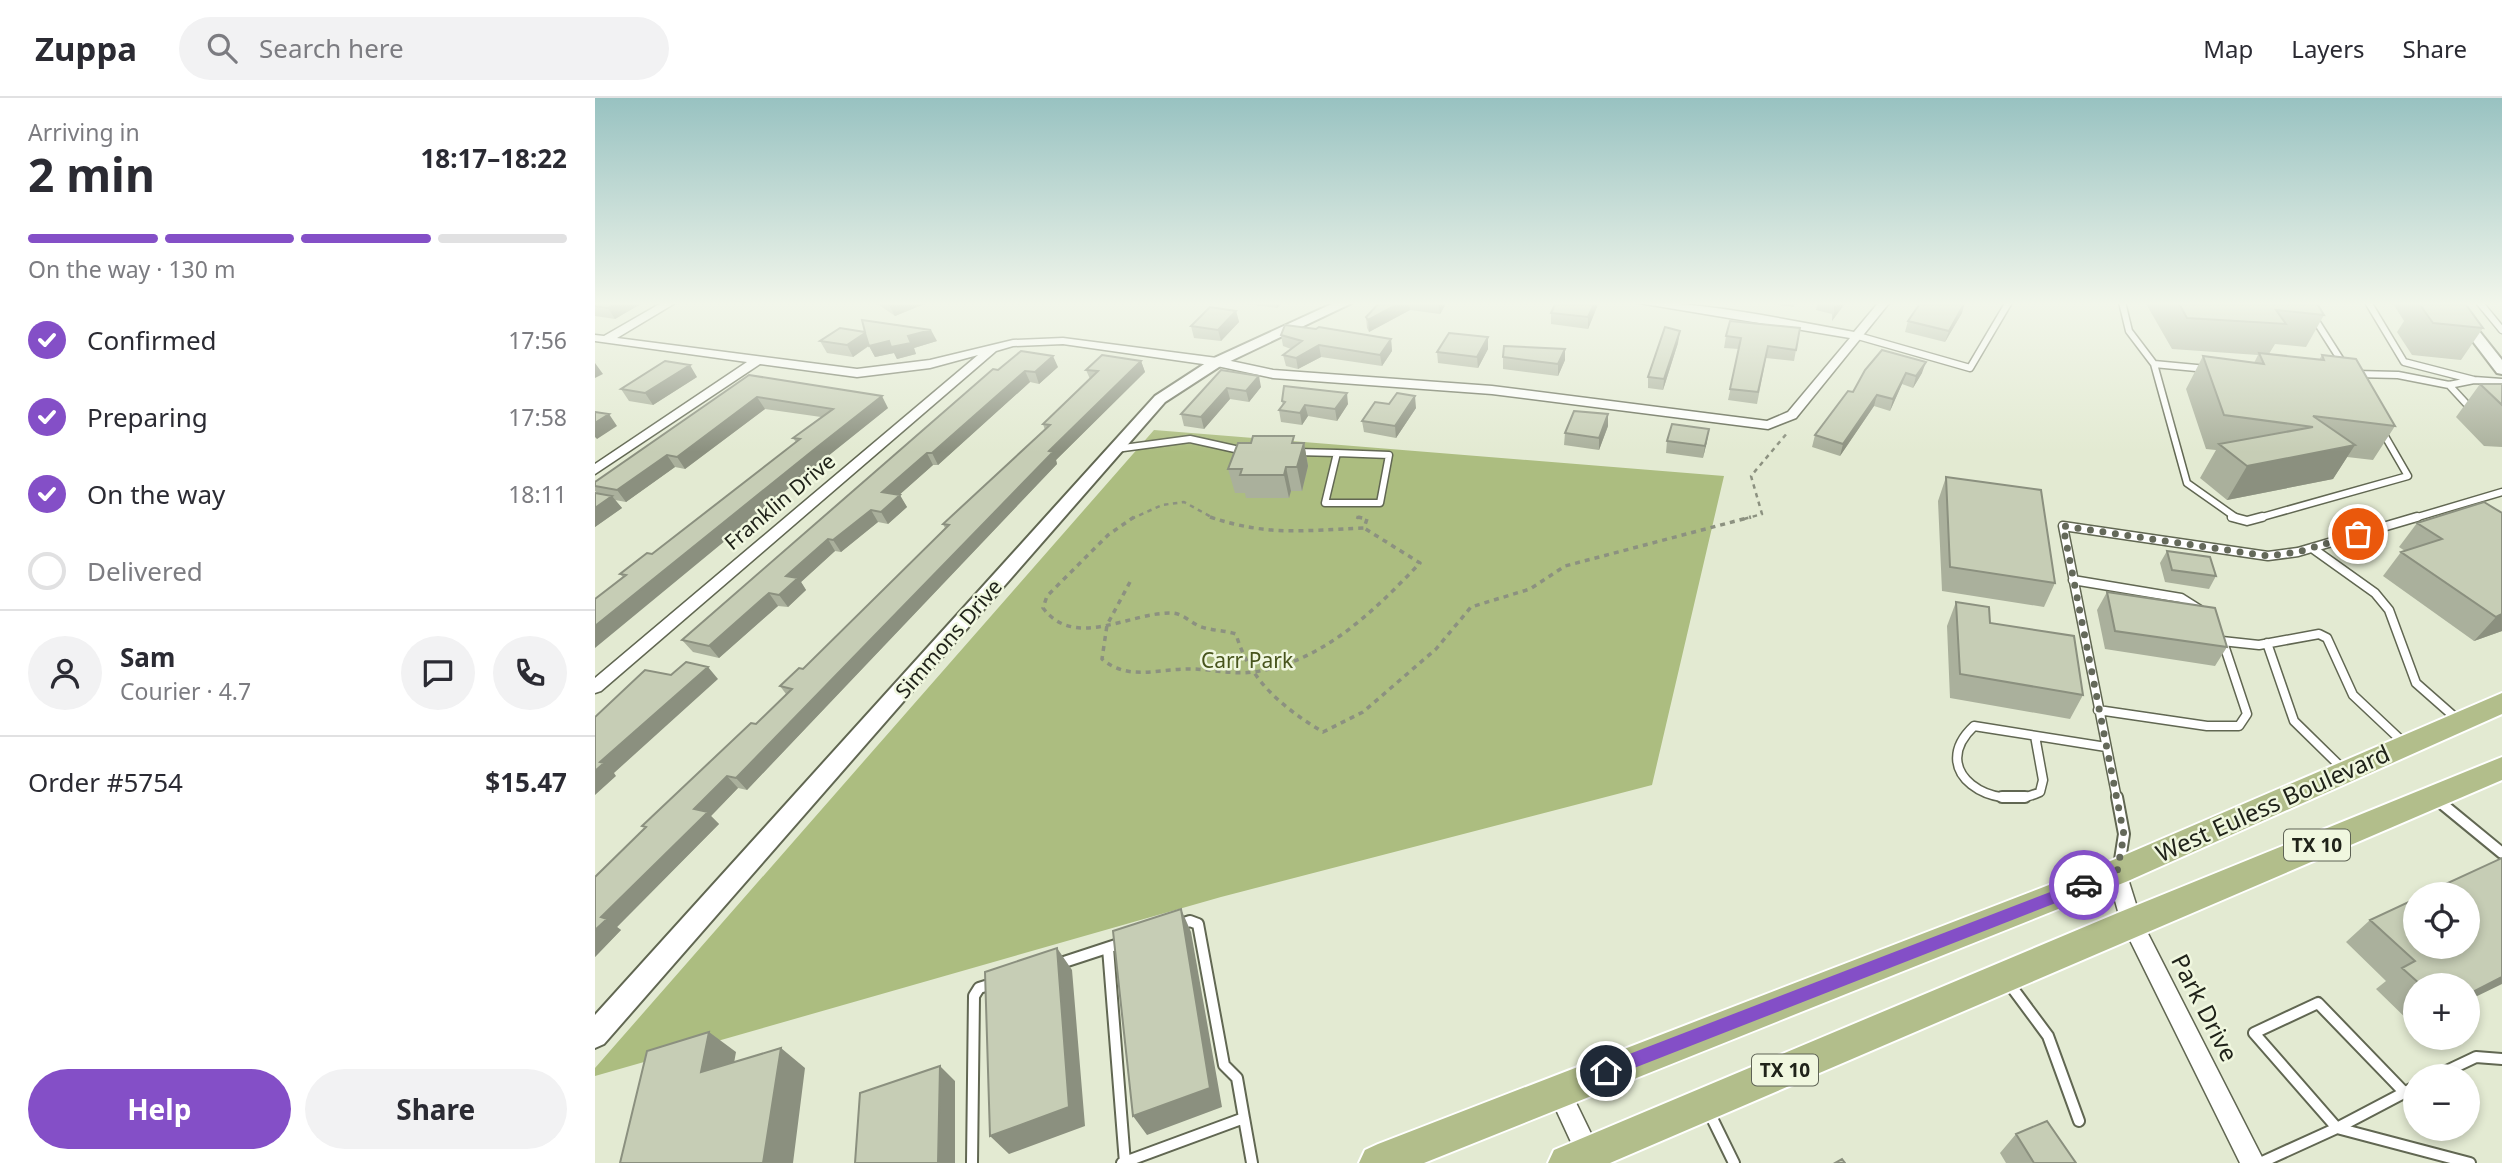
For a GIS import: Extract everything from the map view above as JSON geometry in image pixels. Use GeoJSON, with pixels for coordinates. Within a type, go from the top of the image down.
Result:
{"type":"FeatureCollection","features":[{"type":"Feature","properties":{"kind":"main road","name":"West Euless Boulevard"},"geometry":{"type":"LineString","coordinates":[[1378,1163],[2117,872],[2502,704]]}},
{"type":"Feature","properties":{"kind":"main road","name":"TX 10"},"geometry":{"type":"LineString","coordinates":[[1582,1160],[1705,1104],[2004,976],[2502,768]]}},
{"type":"Feature","properties":{"kind":"street"},"geometry":{"type":"LineString","coordinates":[[683,352],[857,373],[899,370],[977,352]]}},
{"type":"Feature","properties":{"kind":"street","name":"Franklin Drive"},"geometry":{"type":"LineString","coordinates":[[595,687],[989,352]]}},
{"type":"Feature","properties":{"kind":"street"},"geometry":{"type":"LineString","coordinates":[[1141,352],[1273,373],[1479,388],[1763,425],[1782,421],[1792,415],[1845,352]]}},
{"type":"Feature","properties":{"kind":"street","name":"Simmons Drive"},"geometry":{"type":"LineString","coordinates":[[595,1035],[605,1013],[946,643],[1160,398],[1217,362],[1239,352]]}},
{"type":"Feature","properties":{"kind":"street"},"geometry":{"type":"LineString","coordinates":[[2488,352],[2502,370]]}},
{"type":"Feature","properties":{"kind":"street"},"geometry":{"type":"LineString","coordinates":[[595,470],[756,361]]}},
{"type":"Feature","properties":{"kind":"street","name":"Park Drive"},"geometry":{"type":"LineString","coordinates":[[2117,872],[2131,922],[2253,1163]]}},
{"type":"Feature","properties":{"kind":"street"},"geometry":{"type":"LineString","coordinates":[[1558,1090],[1582,1160]]}},
{"type":"Feature","properties":{"kind":"lane"},"geometry":{"type":"LineString","coordinates":[[1913,352],[1970,368],[1980,352]]}},
{"type":"Feature","properties":{"kind":"lane"},"geometry":{"type":"LineString","coordinates":[[2145,352],[2154,364],[2187,483],[2232,517],[2247,521],[2408,476],[2375,419]]}},
{"type":"Feature","properties":{"kind":"lane"},"geometry":{"type":"LineString","coordinates":[[2335,352],[2356,385]]}},
{"type":"Feature","properties":{"kind":"lane"},"geometry":{"type":"LineString","coordinates":[[2398,352],[2404,362],[2415,366],[2474,380],[2502,382]]}},
{"type":"Feature","properties":{"kind":"lane"},"geometry":{"type":"LineString","coordinates":[[2154,364],[2218,369]]}},
{"type":"Feature","properties":{"kind":"lane"},"geometry":{"type":"LineString","coordinates":[[2415,366],[2425,381]]}},
{"type":"Feature","properties":{"kind":"lane"},"geometry":{"type":"LineString","coordinates":[[2336,373],[2397,375],[2449,385],[2474,380]]}},
{"type":"Feature","properties":{"kind":"lane"},"geometry":{"type":"LineString","coordinates":[[2449,385],[2476,414]]}},
{"type":"Feature","properties":{"kind":"lane"},"geometry":{"type":"LineString","coordinates":[[1113,449],[1190,439],[1234,450],[1259,451]]}},
{"type":"Feature","properties":{"kind":"lane"},"geometry":{"type":"LineString","coordinates":[[1284,452],[1337,453],[1389,454],[1380,503],[1325,503],[1337,453]]}},
{"type":"Feature","properties":{"kind":"lane"},"geometry":{"type":"LineString","coordinates":[[2117,872],[2124,835],[2063,526],[2268,556],[2312,548],[2502,492]]}},
{"type":"Feature","properties":{"kind":"lane"},"geometry":{"type":"LineString","coordinates":[[2312,548],[2375,593],[2389,610],[2416,683],[2460,722]]}},
{"type":"Feature","properties":{"kind":"lane"},"geometry":{"type":"LineString","coordinates":[[2074,580],[2181,598],[2211,620]]}},
{"type":"Feature","properties":{"kind":"lane"},"geometry":{"type":"LineString","coordinates":[[2098,710],[2207,726],[2239,726],[2247,714],[2221,638],[2267,643],[2319,634],[2327,638],[2353,695],[2406,745]]}},
{"type":"Feature","properties":{"kind":"lane"},"geometry":{"type":"LineString","coordinates":[[2267,643],[2294,721],[2345,772]]}},
{"type":"Feature","properties":{"kind":"lane"},"geometry":{"type":"LineString","coordinates":[[2035,736],[2043,780],[2040,792],[2032,797],[1990,794],[1972,787],[1961,775],[1963,734],[1974,726],[2106,747]]}},
{"type":"Feature","properties":{"kind":"lane"},"geometry":{"type":"LineString","coordinates":[[2433,796],[2502,853]]}},
{"type":"Feature","properties":{"kind":"lane"},"geometry":{"type":"LineString","coordinates":[[1167,929],[1190,921],[1198,924],[1224,1065],[1237,1078],[1252,1163]]}},
{"type":"Feature","properties":{"kind":"lane"},"geometry":{"type":"LineString","coordinates":[[1044,968],[1132,940]]}},
{"type":"Feature","properties":{"kind":"lane"},"geometry":{"type":"LineString","coordinates":[[1108,948],[1124,1163],[1244,1118]]}},
{"type":"Feature","properties":{"kind":"lane"},"geometry":{"type":"LineString","coordinates":[[2004,976],[2048,1036],[2080,1121]]}},
{"type":"Feature","properties":{"kind":"lane"},"geometry":{"type":"LineString","coordinates":[[972,1163],[974,996],[979,988],[1005,980]]}},
{"type":"Feature","properties":{"kind":"lane"},"geometry":{"type":"LineString","coordinates":[[2403,1082],[2318,1003],[2254,1033],[2337,1128],[2470,1163]]}},
{"type":"Feature","properties":{"kind":"lane"},"geometry":{"type":"LineString","coordinates":[[2461,1064],[2476,1057],[2502,1059]]}},
{"type":"Feature","properties":{"kind":"lane"},"geometry":{"type":"LineString","coordinates":[[2260,1163],[2337,1128],[2403,1093]]}},
{"type":"Feature","properties":{"kind":"lane"},"geometry":{"type":"LineString","coordinates":[[1705,1104],[1734,1163]]}},
{"type":"Feature","properties":{"kind":"path"},"geometry":{"type":"LineString","coordinates":[[1130,582],[1107,625],[1102,659],[1107,665],[1126,671],[1189,668],[1252,672],[1286,665],[1316,650],[1381,603],[1420,563],[1364,528],[1304,533],[1258,528],[1217,520],[1192,510],[1184,502],[1162,503],[1109,533],[1047,596],[1043,608],[1046,616],[1066,625],[1098,629],[1107,625],[1174,612],[1202,628],[1235,634],[1252,672],[1305,722],[1323,732],[1334,729],[1363,712],[1436,649],[1471,607],[1530,589],[1565,566],[1762,514],[1751,476],[1758,472],[1794,424],[1792,415]]}},
{"type":"Feature","properties":{"kind":"path"},"geometry":{"type":"LineString","coordinates":[[1360,503],[1357,519],[1367,519],[1364,528]]}},
{"type":"Feature","properties":{"kind":"green space","name":"Carr Park"},"geometry":{"type":"Polygon","coordinates":[[[1154,430],[1724,476],[1652,785],[1221,897],[595,1076],[595,1068],[1154,430]]]}},
{"type":"Feature","properties":{"kind":"building"},"geometry":{"type":"Polygon","coordinates":[[[1020,352],[1053,356],[1035,372],[1025,371],[932,453],[927,453],[882,492],[900,495],[881,512],[871,510],[833,540],[828,539],[786,576],[798,578],[779,595],[769,593],[709,646],[682,640],[993,369],[998,370],[1020,352]]]}},
{"type":"Feature","properties":{"kind":"building"},"geometry":{"type":"Polygon","coordinates":[[[1287,352],[1307,352],[1296,358],[1283,355],[1287,352]]]}},
{"type":"Feature","properties":{"kind":"building"},"geometry":{"type":"Polygon","coordinates":[[[1360,352],[1382,352],[1380,355],[1360,352]]]}},
{"type":"Feature","properties":{"kind":"building"},"geometry":{"type":"Polygon","coordinates":[[[1437,352],[1480,352],[1477,357],[1437,352]]]}},
{"type":"Feature","properties":{"kind":"building"},"geometry":{"type":"Polygon","coordinates":[[[1503,352],[1564,352],[1558,364],[1503,357],[1503,352]]]}},
{"type":"Feature","properties":{"kind":"building"},"geometry":{"type":"Polygon","coordinates":[[[1657,352],[1673,352],[1664,379],[1648,377],[1657,352]]]}},
{"type":"Feature","properties":{"kind":"building"},"geometry":{"type":"Polygon","coordinates":[[[1738,352],[1767,352],[1758,392],[1730,389],[1738,352]]]}},
{"type":"Feature","properties":{"kind":"building"},"geometry":{"type":"Polygon","coordinates":[[[1881,352],[1926,362],[1916,376],[1906,373],[1893,399],[1877,395],[1843,444],[1815,435],[1848,391],[1853,392],[1865,370],[1881,352]]]}},
{"type":"Feature","properties":{"kind":"building"},"geometry":{"type":"Polygon","coordinates":[[[2259,353],[2324,360],[2322,355],[2356,359],[2395,426],[2313,416],[2355,445],[2247,466],[2219,444],[2313,427],[2224,415],[2203,356],[2264,364],[2259,353]]]}},
{"type":"Feature","properties":{"kind":"building"},"geometry":{"type":"Polygon","coordinates":[[[1102,355],[1141,361],[1049,451],[1053,452],[736,778],[727,776],[694,809],[708,812],[601,917],[607,919],[595,930],[595,877],[646,827],[642,826],[751,723],[756,724],[792,689],[780,686],[799,668],[803,669],[949,525],[943,524],[1050,425],[1043,424],[1098,371],[1086,370],[1102,355]]]}},
{"type":"Feature","properties":{"kind":"building"},"geometry":{"type":"Polygon","coordinates":[[[665,361],[690,365],[645,393],[621,389],[665,361]]]}},
{"type":"Feature","properties":{"kind":"building"},"geometry":{"type":"Polygon","coordinates":[[[1221,370],[1259,376],[1246,391],[1227,388],[1201,417],[1181,414],[1221,370]]]}},
{"type":"Feature","properties":{"kind":"building"},"geometry":{"type":"Polygon","coordinates":[[[749,375],[882,396],[595,626],[595,599],[626,575],[620,574],[647,553],[652,554],[800,439],[793,438],[833,409],[757,397],[677,457],[667,455],[617,490],[595,486],[595,482],[749,375]]]}},
{"type":"Feature","properties":{"kind":"building"},"geometry":{"type":"Polygon","coordinates":[[[2480,384],[2502,384],[2502,405],[2480,384]]]}},
{"type":"Feature","properties":{"kind":"building"},"geometry":{"type":"Polygon","coordinates":[[[1284,386],[1347,393],[1335,409],[1305,405],[1300,413],[1279,410],[1285,402],[1282,401],[1284,386]]]}},
{"type":"Feature","properties":{"kind":"building"},"geometry":{"type":"Polygon","coordinates":[[[1397,393],[1415,396],[1395,426],[1362,421],[1375,402],[1389,404],[1397,393]]]}},
{"type":"Feature","properties":{"kind":"building"},"geometry":{"type":"Polygon","coordinates":[[[1574,411],[1608,414],[1599,438],[1565,433],[1574,411]]]}},
{"type":"Feature","properties":{"kind":"building"},"geometry":{"type":"Polygon","coordinates":[[[595,412],[609,414],[595,423],[595,412]]]}},
{"type":"Feature","properties":{"kind":"building"},"geometry":{"type":"Polygon","coordinates":[[[1672,424],[1709,429],[1705,446],[1667,441],[1672,424]]]}},
{"type":"Feature","properties":{"kind":"building"},"geometry":{"type":"Polygon","coordinates":[[[1253,436],[1294,436],[1292,443],[1304,443],[1297,467],[1286,467],[1284,475],[1240,475],[1242,469],[1228,469],[1238,443],[1251,443],[1253,436]]]}},
{"type":"Feature","properties":{"kind":"building"},"geometry":{"type":"Polygon","coordinates":[[[1946,477],[2041,490],[2055,583],[1950,567],[1946,477]]]}},
{"type":"Feature","properties":{"kind":"building"},"geometry":{"type":"Polygon","coordinates":[[[595,493],[612,496],[595,508],[595,493]]]}},
{"type":"Feature","properties":{"kind":"building"},"geometry":{"type":"Polygon","coordinates":[[[2484,502],[2502,513],[2502,614],[2496,617],[2401,552],[2442,539],[2417,523],[2484,502]]]}},
{"type":"Feature","properties":{"kind":"building"},"geometry":{"type":"Polygon","coordinates":[[[2167,551],[2210,557],[2216,576],[2172,570],[2167,551]]]}},
{"type":"Feature","properties":{"kind":"building"},"geometry":{"type":"Polygon","coordinates":[[[2107,592],[2215,608],[2227,647],[2115,631],[2107,592]]]}},
{"type":"Feature","properties":{"kind":"building"},"geometry":{"type":"Polygon","coordinates":[[[1956,602],[1989,607],[1990,623],[2074,636],[2083,695],[1960,674],[1956,602]]]}},
{"type":"Feature","properties":{"kind":"building"},"geometry":{"type":"Polygon","coordinates":[[[686,662],[708,667],[600,762],[604,763],[595,771],[595,717],[645,670],[671,675],[686,662]]]}},
{"type":"Feature","properties":{"kind":"building"},"geometry":{"type":"Polygon","coordinates":[[[2502,858],[2502,977],[2480,988],[2480,973],[2408,973],[2402,968],[2415,961],[2413,959],[2480,959],[2480,882],[2450,882],[2502,858]]]}},
{"type":"Feature","properties":{"kind":"building"},"geometry":{"type":"Polygon","coordinates":[[[2403,905],[2403,950],[2370,920],[2403,905]]]}},
{"type":"Feature","properties":{"kind":"building"},"geometry":{"type":"Polygon","coordinates":[[[1181,909],[1210,1088],[1133,1116],[1113,931],[1181,909]]]}},
{"type":"Feature","properties":{"kind":"building"},"geometry":{"type":"Polygon","coordinates":[[[1057,948],[1069,1107],[990,1136],[985,972],[1057,948]]]}},
{"type":"Feature","properties":{"kind":"building"},"geometry":{"type":"Polygon","coordinates":[[[709,1032],[701,1072],[781,1048],[763,1163],[620,1163],[647,1051],[709,1032]]]}},
{"type":"Feature","properties":{"kind":"building"},"geometry":{"type":"Polygon","coordinates":[[[940,1066],[938,1163],[855,1163],[860,1093],[940,1066]]]}},
{"type":"Feature","properties":{"kind":"building"},"geometry":{"type":"Polygon","coordinates":[[[2047,1121],[2076,1163],[2034,1163],[2016,1134],[2047,1121]]]}},
{"type":"Feature","properties":{"kind":"way so far"},"geometry":{"type":"LineString","coordinates":[[2084,885],[2117,872],[2124,835],[2063,526],[2268,556],[2298,552],[2358,534]]}},
{"type":"Feature","properties":{"kind":"route"},"geometry":{"type":"LineString","coordinates":[[1606,1071],[2084,885]]}}]}
